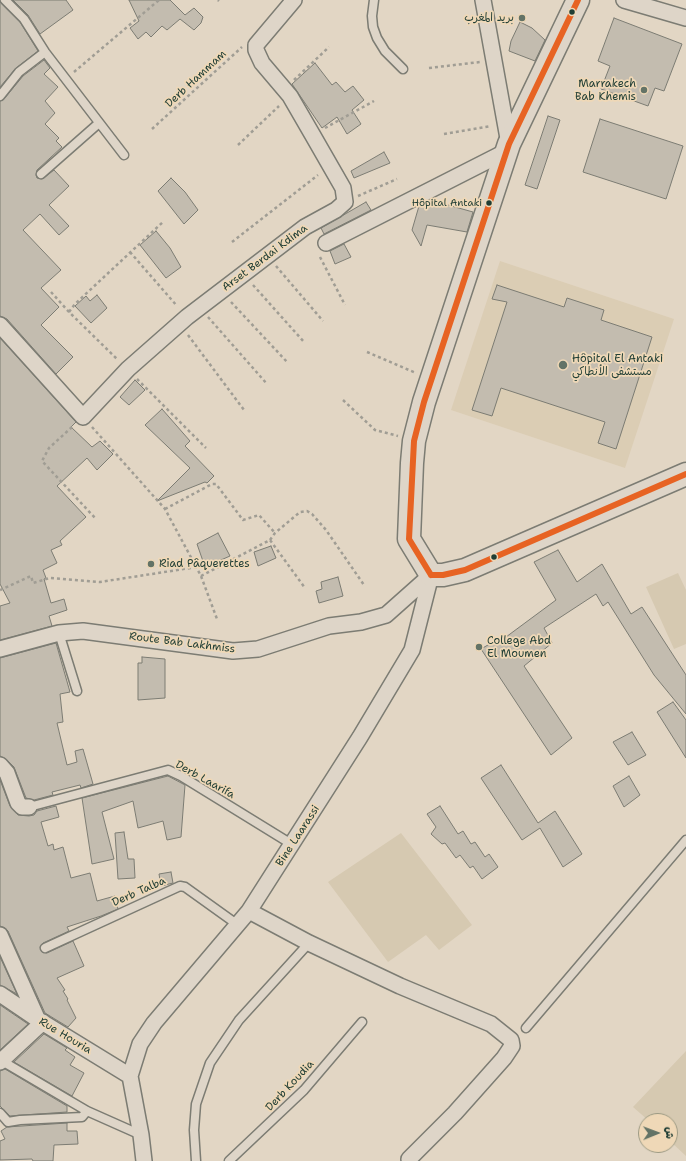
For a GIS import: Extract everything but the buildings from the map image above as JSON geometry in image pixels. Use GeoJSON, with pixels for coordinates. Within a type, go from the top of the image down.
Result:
{"type":"FeatureCollection","features":[{"type":"Feature","properties":{"kind":"street"},"geometry":{"type":"LineString","coordinates":[[294,0],[256,45],[256,50],[262,63],[287,93],[312,134],[343,188],[344,202]]}},
{"type":"Feature","properties":{"kind":"street"},"geometry":{"type":"LineString","coordinates":[[483,0],[507,139]]}},
{"type":"Feature","properties":{"kind":"street"},"geometry":{"type":"LineString","coordinates":[[578,0],[507,139],[431,380],[414,441],[409,539],[431,575],[443,575],[465,570],[686,474]]}},
{"type":"Feature","properties":{"kind":"street"},"geometry":{"type":"LineString","coordinates":[[624,0],[686,18]]}},
{"type":"Feature","properties":{"kind":"street"},"geometry":{"type":"LineString","coordinates":[[322,248],[507,139]]}},
{"type":"Feature","properties":{"kind":"street","name":"Arset Berdai Kdima"},"geometry":{"type":"LineString","coordinates":[[83,417],[128,369],[183,320],[304,227],[336,210],[344,202]]}},
{"type":"Feature","properties":{"kind":"street"},"geometry":{"type":"LineString","coordinates":[[0,325],[83,417]]}},
{"type":"Feature","properties":{"kind":"street","name":"Route Bab Lakhmiss"},"geometry":{"type":"LineString","coordinates":[[0,649],[59,633],[94,631],[233,651],[248,650],[329,626],[361,622],[386,615],[431,575]]}},
{"type":"Feature","properties":{"kind":"street","name":"Bine Laarassi"},"geometry":{"type":"LineString","coordinates":[[130,1076],[135,1056],[145,1034],[249,911],[293,845],[412,650],[431,575]]}},
{"type":"Feature","properties":{"kind":"street"},"geometry":{"type":"LineString","coordinates":[[0,765],[7,773],[18,803],[22,807],[29,807]]}},
{"type":"Feature","properties":{"kind":"street"},"geometry":{"type":"LineString","coordinates":[[249,911],[309,943],[400,986],[491,1024],[512,1040],[512,1046],[504,1058],[454,1113],[409,1159]]}},
{"type":"Feature","properties":{"kind":"street"},"geometry":{"type":"LineString","coordinates":[[0,935],[40,1020],[1,1061]]}},
{"type":"Feature","properties":{"kind":"street","name":"Rue Houria"},"geometry":{"type":"LineString","coordinates":[[0,994],[130,1076]]}},
{"type":"Feature","properties":{"kind":"street"},"geometry":{"type":"LineString","coordinates":[[130,1076],[141,1135],[144,1161]]}},
{"type":"Feature","properties":{"kind":"lane"},"geometry":{"type":"LineString","coordinates":[[5,0],[24,19],[45,52],[124,155]]}},
{"type":"Feature","properties":{"kind":"lane"},"geometry":{"type":"LineString","coordinates":[[374,0],[372,16],[377,38],[385,51],[403,69]]}},
{"type":"Feature","properties":{"kind":"lane"},"geometry":{"type":"LineString","coordinates":[[0,96],[19,72],[45,52]]}},
{"type":"Feature","properties":{"kind":"lane"},"geometry":{"type":"LineString","coordinates":[[41,174],[99,123]]}},
{"type":"Feature","properties":{"kind":"lane"},"geometry":{"type":"LineString","coordinates":[[59,633],[77,691]]}},
{"type":"Feature","properties":{"kind":"lane","name":"Derb Laarifa"},"geometry":{"type":"LineString","coordinates":[[29,807],[168,770],[181,776],[293,845]]}},
{"type":"Feature","properties":{"kind":"lane"},"geometry":{"type":"LineString","coordinates":[[526,1028],[686,840]]}},
{"type":"Feature","properties":{"kind":"lane","name":"Derb Talba"},"geometry":{"type":"LineString","coordinates":[[45,948],[180,886],[185,887],[238,924]]}},
{"type":"Feature","properties":{"kind":"lane"},"geometry":{"type":"LineString","coordinates":[[196,1161],[194,1130],[196,1104],[210,1063],[239,1020],[309,943]]}},
{"type":"Feature","properties":{"kind":"lane","name":"Derb Koudia"},"geometry":{"type":"LineString","coordinates":[[229,1161],[304,1090],[362,1022]]}},
{"type":"Feature","properties":{"kind":"lane"},"geometry":{"type":"LineString","coordinates":[[1,1061],[87,1111],[141,1135]]}},
{"type":"Feature","properties":{"kind":"lane"},"geometry":{"type":"LineString","coordinates":[[0,1113],[8,1122],[82,1117],[87,1111]]}},
{"type":"Feature","properties":{"kind":"path"},"geometry":{"type":"LineString","coordinates":[[66,79],[159,0]]}},
{"type":"Feature","properties":{"kind":"path","name":"Derb Hammam"},"geometry":{"type":"LineString","coordinates":[[152,129],[244,45]]}},
{"type":"Feature","properties":{"kind":"path"},"geometry":{"type":"LineString","coordinates":[[238,145],[329,47]]}},
{"type":"Feature","properties":{"kind":"path"},"geometry":{"type":"LineString","coordinates":[[429,68],[493,61]]}},
{"type":"Feature","properties":{"kind":"path"},"geometry":{"type":"LineString","coordinates":[[312,134],[374,101]]}},
{"type":"Feature","properties":{"kind":"path"},"geometry":{"type":"LineString","coordinates":[[444,134],[507,139]]}},
{"type":"Feature","properties":{"kind":"path"},"geometry":{"type":"LineString","coordinates":[[232,242],[330,166]]}},
{"type":"Feature","properties":{"kind":"path"},"geometry":{"type":"LineString","coordinates":[[344,202],[396,179]]}},
{"type":"Feature","properties":{"kind":"path"},"geometry":{"type":"LineString","coordinates":[[69,312],[75,304],[164,222]]}},
{"type":"Feature","properties":{"kind":"path"},"geometry":{"type":"LineString","coordinates":[[322,248],[345,305]]}},
{"type":"Feature","properties":{"kind":"path"},"geometry":{"type":"LineString","coordinates":[[130,252],[183,320],[244,410]]}},
{"type":"Feature","properties":{"kind":"path"},"geometry":{"type":"LineString","coordinates":[[267,255],[323,321]]}},
{"type":"Feature","properties":{"kind":"path"},"geometry":{"type":"LineString","coordinates":[[244,274],[304,342]]}},
{"type":"Feature","properties":{"kind":"path"},"geometry":{"type":"LineString","coordinates":[[51,292],[69,312],[206,448]]}},
{"type":"Feature","properties":{"kind":"path"},"geometry":{"type":"LineString","coordinates":[[221,292],[288,363]]}},
{"type":"Feature","properties":{"kind":"path"},"geometry":{"type":"LineString","coordinates":[[200,308],[267,384]]}},
{"type":"Feature","properties":{"kind":"path"},"geometry":{"type":"LineString","coordinates":[[367,352],[431,380]]}},
{"type":"Feature","properties":{"kind":"path"},"geometry":{"type":"LineString","coordinates":[[343,400],[375,430],[414,441]]}},
{"type":"Feature","properties":{"kind":"path"},"geometry":{"type":"LineString","coordinates":[[96,519],[48,467],[42,458],[49,448],[83,417],[165,509],[202,576],[218,618]]}},
{"type":"Feature","properties":{"kind":"path"},"geometry":{"type":"LineString","coordinates":[[165,509],[192,496],[212,484],[216,484],[243,520],[259,515],[275,533]]}},
{"type":"Feature","properties":{"kind":"path"},"geometry":{"type":"LineString","coordinates":[[202,576],[270,540],[275,533],[300,512],[307,511],[312,514],[326,530],[364,585]]}},
{"type":"Feature","properties":{"kind":"path"},"geometry":{"type":"LineString","coordinates":[[270,540],[305,588]]}},
{"type":"Feature","properties":{"kind":"path"},"geometry":{"type":"LineString","coordinates":[[0,590],[31,576],[34,583],[50,578],[100,582],[197,567]]}},
{"type":"Feature","properties":{"kind":"shaded area","name":"Hôpital El Antaki مستشفى الأنطاكي"},"geometry":{"type":"Polygon","coordinates":[[[500,261],[674,319],[625,468],[451,410],[500,261]]]}},
{"type":"Feature","properties":{"kind":"shaded area"},"geometry":{"type":"Polygon","coordinates":[[[678,573],[686,590],[686,644],[674,649],[646,587],[678,573]]]}},
{"type":"Feature","properties":{"kind":"shaded area"},"geometry":{"type":"Polygon","coordinates":[[[401,833],[472,925],[439,950],[426,935],[388,962],[328,882],[401,833]]]}},
{"type":"Feature","properties":{"kind":"shaded area"},"geometry":{"type":"Polygon","coordinates":[[[686,1051],[686,1156],[678,1148],[678,1113],[640,1113],[633,1107],[686,1051]]]}},
{"type":"Feature","properties":{"kind":"transit line"},"geometry":{"type":"LineString","coordinates":[[431,575],[409,539],[414,441],[424,402],[509,144],[578,0]]}},
{"type":"Feature","properties":{"kind":"transit line"},"geometry":{"type":"LineString","coordinates":[[431,575],[443,575],[465,570],[686,474]]}},
{"type":"Feature","properties":{"kind":"place","name":"بريد المغرب"},"geometry":{"type":"Point","coordinates":[522,18]}},
{"type":"Feature","properties":{"kind":"place","name":"Marrakech Bab Khemis"},"geometry":{"type":"Point","coordinates":[644,90]}},
{"type":"Feature","properties":{"kind":"place","name":"Hôpital Antaki"},"geometry":{"type":"Point","coordinates":[489,203]}},
{"type":"Feature","properties":{"kind":"place","name":"Hôpital El Antaki مستشفى الأنطاكي"},"geometry":{"type":"Point","coordinates":[563,365]}},
{"type":"Feature","properties":{"kind":"place","name":"Riad Pâquerettes"},"geometry":{"type":"Point","coordinates":[151,564]}},
{"type":"Feature","properties":{"kind":"place","name":"College Abd El Moumen"},"geometry":{"type":"Point","coordinates":[479,647]}}]}
